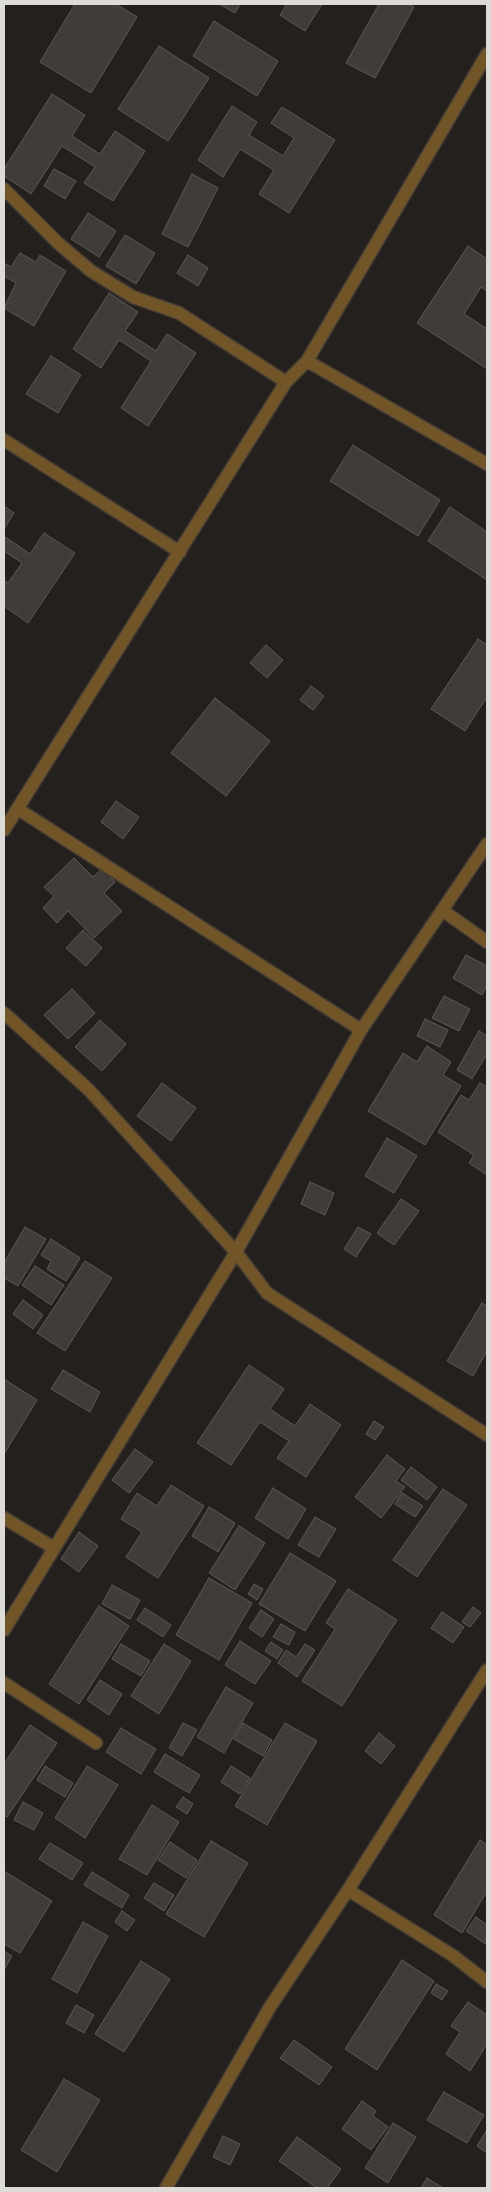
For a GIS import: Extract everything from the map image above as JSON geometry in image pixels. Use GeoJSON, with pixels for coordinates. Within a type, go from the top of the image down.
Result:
{"type":"FeatureCollection","features":[{"type":"Feature","properties":{"kind":"street"},"geometry":{"type":"LineString","coordinates":[[4,830],[286,382],[308,361],[487,54]]}},
{"type":"Feature","properties":{"kind":"street"},"geometry":{"type":"LineString","coordinates":[[4,189],[58,243],[91,271],[133,297],[180,312],[286,382]]}},
{"type":"Feature","properties":{"kind":"street"},"geometry":{"type":"LineString","coordinates":[[308,361],[487,464]]}},
{"type":"Feature","properties":{"kind":"street"},"geometry":{"type":"LineString","coordinates":[[4,440],[180,552]]}},
{"type":"Feature","properties":{"kind":"street"},"geometry":{"type":"LineString","coordinates":[[18,809],[361,1030]]}},
{"type":"Feature","properties":{"kind":"street"},"geometry":{"type":"LineString","coordinates":[[4,1630],[236,1252],[361,1030],[487,844]]}},
{"type":"Feature","properties":{"kind":"street"},"geometry":{"type":"LineString","coordinates":[[442,910],[487,942]]}},
{"type":"Feature","properties":{"kind":"street"},"geometry":{"type":"LineString","coordinates":[[4,1013],[89,1090],[236,1252],[267,1293],[487,1435]]}},
{"type":"Feature","properties":{"kind":"street"},"geometry":{"type":"LineString","coordinates":[[4,1518],[54,1548]]}},
{"type":"Feature","properties":{"kind":"street"},"geometry":{"type":"LineString","coordinates":[[166,2188],[270,2007],[348,1890],[487,1670]]}},
{"type":"Feature","properties":{"kind":"street"},"geometry":{"type":"LineString","coordinates":[[4,1683],[96,1743]]}},
{"type":"Feature","properties":{"kind":"street"},"geometry":{"type":"LineString","coordinates":[[348,1890],[452,1955],[487,1982]]}},
{"type":"Feature","properties":{"kind":"building"},"geometry":{"type":"Polygon","coordinates":[[[75,4],[116,4],[137,17],[91,93],[40,62],[75,4]]]}},
{"type":"Feature","properties":{"kind":"building"},"geometry":{"type":"Polygon","coordinates":[[[219,4],[240,4],[235,13],[219,4]]]}},
{"type":"Feature","properties":{"kind":"building"},"geometry":{"type":"Polygon","coordinates":[[[287,4],[322,4],[305,31],[280,15],[287,4]]]}},
{"type":"Feature","properties":{"kind":"building"},"geometry":{"type":"Polygon","coordinates":[[[379,4],[409,4],[414,7],[375,78],[346,63],[379,4]]]}},
{"type":"Feature","properties":{"kind":"building"},"geometry":{"type":"Polygon","coordinates":[[[214,21],[278,61],[257,96],[193,56],[214,21]]]}},
{"type":"Feature","properties":{"kind":"building"},"geometry":{"type":"Polygon","coordinates":[[[159,46],[209,78],[168,141],[118,109],[159,46]]]}},
{"type":"Feature","properties":{"kind":"building"},"geometry":{"type":"Polygon","coordinates":[[[52,94],[85,115],[72,136],[100,154],[115,131],[145,151],[113,201],[84,183],[95,167],[62,146],[31,194],[4,176],[4,169],[52,94]]]}},
{"type":"Feature","properties":{"kind":"building"},"geometry":{"type":"Polygon","coordinates":[[[232,106],[257,122],[249,135],[283,156],[294,138],[271,123],[282,107],[335,140],[289,213],[259,194],[274,170],[240,149],[223,177],[198,160],[232,106]]]}},
{"type":"Feature","properties":{"kind":"building"},"geometry":{"type":"Polygon","coordinates":[[[54,169],[76,181],[65,199],[44,186],[54,169]]]}},
{"type":"Feature","properties":{"kind":"building"},"geometry":{"type":"Polygon","coordinates":[[[192,174],[218,188],[188,247],[162,234],[192,174]]]}},
{"type":"Feature","properties":{"kind":"building"},"geometry":{"type":"Polygon","coordinates":[[[88,213],[116,231],[99,257],[71,239],[88,213]]]}},
{"type":"Feature","properties":{"kind":"building"},"geometry":{"type":"Polygon","coordinates":[[[125,235],[155,253],[136,284],[106,266],[125,235]]]}},
{"type":"Feature","properties":{"kind":"building"},"geometry":{"type":"Polygon","coordinates":[[[468,246],[487,259],[487,291],[481,287],[464,314],[487,329],[487,369],[417,323],[468,246]]]}},
{"type":"Feature","properties":{"kind":"building"},"geometry":{"type":"Polygon","coordinates":[[[20,253],[36,262],[40,255],[66,271],[34,326],[4,308],[16,283],[4,276],[4,263],[11,267],[20,253]]]}},
{"type":"Feature","properties":{"kind":"building"},"geometry":{"type":"Polygon","coordinates":[[[188,255],[208,268],[198,286],[177,273],[188,255]]]}},
{"type":"Feature","properties":{"kind":"building"},"geometry":{"type":"Polygon","coordinates":[[[109,293],[138,312],[125,331],[156,351],[167,334],[196,353],[148,426],[121,408],[151,361],[119,340],[101,368],[73,349],[109,293]]]}},
{"type":"Feature","properties":{"kind":"building"},"geometry":{"type":"Polygon","coordinates":[[[51,356],[81,375],[58,413],[26,394],[51,356]]]}},
{"type":"Feature","properties":{"kind":"building"},"geometry":{"type":"Polygon","coordinates":[[[353,445],[440,500],[418,536],[330,481],[353,445]]]}},
{"type":"Feature","properties":{"kind":"building"},"geometry":{"type":"Polygon","coordinates":[[[4,506],[14,513],[4,529],[4,506]]]}},
{"type":"Feature","properties":{"kind":"building"},"geometry":{"type":"Polygon","coordinates":[[[450,507],[487,532],[487,580],[428,541],[450,507]]]}},
{"type":"Feature","properties":{"kind":"building"},"geometry":{"type":"Polygon","coordinates":[[[44,533],[75,553],[28,623],[4,606],[4,580],[8,583],[22,563],[4,551],[4,536],[30,554],[44,533]]]}},
{"type":"Feature","properties":{"kind":"building"},"geometry":{"type":"Polygon","coordinates":[[[478,639],[487,645],[487,697],[465,731],[431,709],[478,639]]]}},
{"type":"Feature","properties":{"kind":"building"},"geometry":{"type":"Polygon","coordinates":[[[266,645],[283,660],[267,678],[250,663],[266,645]]]}},
{"type":"Feature","properties":{"kind":"building"},"geometry":{"type":"Polygon","coordinates":[[[311,686],[324,696],[313,710],[300,700],[311,686]]]}},
{"type":"Feature","properties":{"kind":"building"},"geometry":{"type":"Polygon","coordinates":[[[215,698],[270,741],[226,796],[171,753],[215,698]]]}},
{"type":"Feature","properties":{"kind":"building"},"geometry":{"type":"Polygon","coordinates":[[[116,801],[139,817],[123,839],[101,822],[116,801]]]}},
{"type":"Feature","properties":{"kind":"building"},"geometry":{"type":"Polygon","coordinates":[[[74,858],[93,877],[102,869],[115,882],[104,893],[122,911],[94,938],[68,911],[57,923],[43,908],[54,896],[44,887],[74,858]]]}},
{"type":"Feature","properties":{"kind":"building"},"geometry":{"type":"Polygon","coordinates":[[[83,930],[102,948],[86,966],[66,948],[83,930]]]}},
{"type":"Feature","properties":{"kind":"building"},"geometry":{"type":"Polygon","coordinates":[[[466,955],[487,966],[487,985],[482,995],[453,978],[466,955]]]}},
{"type":"Feature","properties":{"kind":"building"},"geometry":{"type":"Polygon","coordinates":[[[72,989],[95,1013],[68,1039],[44,1015],[72,989]]]}},
{"type":"Feature","properties":{"kind":"building"},"geometry":{"type":"Polygon","coordinates":[[[444,996],[470,1009],[459,1031],[432,1018],[444,996]]]}},
{"type":"Feature","properties":{"kind":"building"},"geometry":{"type":"Polygon","coordinates":[[[425,1019],[448,1030],[440,1047],[417,1036],[425,1019]]]}},
{"type":"Feature","properties":{"kind":"building"},"geometry":{"type":"Polygon","coordinates":[[[100,1020],[126,1044],[102,1071],[75,1047],[100,1020]]]}},
{"type":"Feature","properties":{"kind":"building"},"geometry":{"type":"Polygon","coordinates":[[[479,1031],[487,1036],[487,1058],[485,1057],[472,1079],[457,1070],[479,1031]]]}},
{"type":"Feature","properties":{"kind":"building"},"geometry":{"type":"Polygon","coordinates":[[[427,1046],[451,1062],[443,1075],[461,1086],[425,1145],[368,1111],[403,1053],[417,1062],[427,1046]]]}},
{"type":"Feature","properties":{"kind":"building"},"geometry":{"type":"Polygon","coordinates":[[[162,1083],[196,1108],[171,1141],[137,1116],[162,1083]]]}},
{"type":"Feature","properties":{"kind":"building"},"geometry":{"type":"Polygon","coordinates":[[[480,1083],[487,1087],[487,1175],[469,1163],[474,1155],[438,1132],[461,1095],[469,1100],[480,1083]]]}},
{"type":"Feature","properties":{"kind":"building"},"geometry":{"type":"Polygon","coordinates":[[[387,1138],[417,1156],[394,1193],[365,1176],[387,1138]]]}},
{"type":"Feature","properties":{"kind":"building"},"geometry":{"type":"Polygon","coordinates":[[[310,1182],[334,1193],[325,1215],[301,1204],[310,1182]]]}},
{"type":"Feature","properties":{"kind":"building"},"geometry":{"type":"Polygon","coordinates":[[[401,1199],[419,1211],[394,1245],[377,1233],[401,1199]]]}},
{"type":"Feature","properties":{"kind":"building"},"geometry":{"type":"Polygon","coordinates":[[[25,1227],[46,1239],[18,1286],[4,1278],[4,1263],[25,1227]]]}},
{"type":"Feature","properties":{"kind":"building"},"geometry":{"type":"Polygon","coordinates":[[[358,1227],[371,1234],[356,1257],[344,1249],[358,1227]]]}},
{"type":"Feature","properties":{"kind":"building"},"geometry":{"type":"Polygon","coordinates":[[[51,1239],[80,1258],[66,1281],[47,1269],[51,1261],[41,1255],[51,1239]]]}},
{"type":"Feature","properties":{"kind":"building"},"geometry":{"type":"Polygon","coordinates":[[[85,1261],[112,1278],[65,1351],[37,1333],[85,1261]]]}},
{"type":"Feature","properties":{"kind":"building"},"geometry":{"type":"Polygon","coordinates":[[[35,1266],[64,1285],[51,1305],[22,1285],[35,1266]]]}},
{"type":"Feature","properties":{"kind":"building"},"geometry":{"type":"Polygon","coordinates":[[[23,1300],[43,1315],[33,1329],[13,1314],[23,1300]]]}},
{"type":"Feature","properties":{"kind":"building"},"geometry":{"type":"Polygon","coordinates":[[[482,1303],[487,1306],[487,1351],[473,1376],[447,1361],[482,1303]]]}},
{"type":"Feature","properties":{"kind":"building"},"geometry":{"type":"Polygon","coordinates":[[[249,1365],[284,1389],[270,1409],[295,1426],[310,1404],[341,1425],[306,1477],[277,1458],[289,1441],[260,1422],[231,1465],[197,1443],[249,1365]]]}},
{"type":"Feature","properties":{"kind":"building"},"geometry":{"type":"Polygon","coordinates":[[[63,1370],[100,1392],[90,1412],[51,1389],[63,1370]]]}},
{"type":"Feature","properties":{"kind":"building"},"geometry":{"type":"Polygon","coordinates":[[[4,1379],[37,1400],[4,1454],[4,1379]]]}},
{"type":"Feature","properties":{"kind":"building"},"geometry":{"type":"Polygon","coordinates":[[[374,1421],[384,1427],[375,1440],[366,1434],[374,1421]]]}},
{"type":"Feature","properties":{"kind":"building"},"geometry":{"type":"Polygon","coordinates":[[[135,1449],[153,1462],[129,1493],[112,1480],[135,1449]]]}},
{"type":"Feature","properties":{"kind":"building"},"geometry":{"type":"Polygon","coordinates":[[[387,1455],[405,1469],[396,1481],[405,1487],[381,1518],[355,1497],[387,1455]]]}},
{"type":"Feature","properties":{"kind":"building"},"geometry":{"type":"Polygon","coordinates":[[[411,1467],[437,1487],[427,1500],[401,1480],[411,1467]]]}},
{"type":"Feature","properties":{"kind":"building"},"geometry":{"type":"Polygon","coordinates":[[[171,1485],[204,1506],[158,1578],[126,1557],[142,1532],[121,1519],[137,1493],[157,1506],[171,1485]]]}},
{"type":"Feature","properties":{"kind":"building"},"geometry":{"type":"Polygon","coordinates":[[[273,1488],[306,1509],[288,1539],[255,1518],[273,1488]]]}},
{"type":"Feature","properties":{"kind":"building"},"geometry":{"type":"Polygon","coordinates":[[[443,1489],[467,1505],[417,1577],[393,1560],[443,1489]]]}},
{"type":"Feature","properties":{"kind":"building"},"geometry":{"type":"Polygon","coordinates":[[[402,1493],[423,1506],[415,1517],[395,1504],[402,1493]]]}},
{"type":"Feature","properties":{"kind":"building"},"geometry":{"type":"Polygon","coordinates":[[[209,1507],[235,1523],[218,1552],[192,1536],[209,1507]]]}},
{"type":"Feature","properties":{"kind":"building"},"geometry":{"type":"Polygon","coordinates":[[[315,1517],[336,1529],[319,1557],[298,1545],[315,1517]]]}},
{"type":"Feature","properties":{"kind":"building"},"geometry":{"type":"Polygon","coordinates":[[[239,1526],[265,1543],[235,1590],[209,1573],[239,1526]]]}},
{"type":"Feature","properties":{"kind":"building"},"geometry":{"type":"Polygon","coordinates":[[[79,1532],[98,1546],[79,1572],[61,1559],[79,1532]]]}},
{"type":"Feature","properties":{"kind":"building"},"geometry":{"type":"Polygon","coordinates":[[[290,1553],[336,1581],[305,1631],[259,1604],[290,1553]]]}},
{"type":"Feature","properties":{"kind":"building"},"geometry":{"type":"Polygon","coordinates":[[[209,1578],[252,1603],[219,1660],[176,1635],[209,1578]]]}},
{"type":"Feature","properties":{"kind":"building"},"geometry":{"type":"Polygon","coordinates":[[[254,1584],[263,1589],[257,1600],[248,1594],[254,1584]]]}},
{"type":"Feature","properties":{"kind":"building"},"geometry":{"type":"Polygon","coordinates":[[[112,1585],[140,1600],[130,1619],[102,1604],[112,1585]]]}},
{"type":"Feature","properties":{"kind":"building"},"geometry":{"type":"Polygon","coordinates":[[[348,1589],[397,1620],[342,1706],[302,1681],[335,1629],[326,1623],[348,1589]]]}},
{"type":"Feature","properties":{"kind":"building"},"geometry":{"type":"Polygon","coordinates":[[[99,1606],[129,1626],[79,1704],[49,1684],[99,1606]]]}},
{"type":"Feature","properties":{"kind":"building"},"geometry":{"type":"Polygon","coordinates":[[[473,1607],[481,1613],[470,1627],[462,1622],[473,1607]]]}},
{"type":"Feature","properties":{"kind":"building"},"geometry":{"type":"Polygon","coordinates":[[[145,1608],[171,1625],[163,1637],[137,1620],[145,1608]]]}},
{"type":"Feature","properties":{"kind":"building"},"geometry":{"type":"Polygon","coordinates":[[[261,1610],[274,1619],[262,1637],[249,1628],[261,1610]]]}},
{"type":"Feature","properties":{"kind":"building"},"geometry":{"type":"Polygon","coordinates":[[[442,1612],[464,1627],[453,1643],[431,1628],[442,1612]]]}},
{"type":"Feature","properties":{"kind":"building"},"geometry":{"type":"Polygon","coordinates":[[[281,1624],[295,1632],[289,1645],[273,1637],[281,1624]]]}},
{"type":"Feature","properties":{"kind":"building"},"geometry":{"type":"Polygon","coordinates":[[[240,1641],[271,1661],[255,1684],[225,1665],[240,1641]]]}},
{"type":"Feature","properties":{"kind":"building"},"geometry":{"type":"Polygon","coordinates":[[[271,1642],[283,1650],[277,1659],[265,1651],[271,1642]]]}},
{"type":"Feature","properties":{"kind":"building"},"geometry":{"type":"Polygon","coordinates":[[[121,1644],[150,1661],[141,1676],[112,1659],[121,1644]]]}},
{"type":"Feature","properties":{"kind":"building"},"geometry":{"type":"Polygon","coordinates":[[[164,1644],[191,1661],[159,1714],[131,1696],[164,1644]]]}},
{"type":"Feature","properties":{"kind":"building"},"geometry":{"type":"Polygon","coordinates":[[[305,1644],[315,1650],[297,1677],[278,1663],[286,1650],[296,1657],[305,1644]]]}},
{"type":"Feature","properties":{"kind":"building"},"geometry":{"type":"Polygon","coordinates":[[[100,1680],[122,1694],[109,1715],[87,1700],[100,1680]]]}},
{"type":"Feature","properties":{"kind":"building"},"geometry":{"type":"Polygon","coordinates":[[[226,1687],[253,1703],[224,1753],[197,1737],[226,1687]]]}},
{"type":"Feature","properties":{"kind":"building"},"geometry":{"type":"Polygon","coordinates":[[[183,1723],[197,1730],[182,1756],[169,1748],[183,1723]]]}},
{"type":"Feature","properties":{"kind":"building"},"geometry":{"type":"Polygon","coordinates":[[[243,1723],[272,1740],[263,1756],[234,1739],[243,1723]]]}},
{"type":"Feature","properties":{"kind":"building"},"geometry":{"type":"Polygon","coordinates":[[[285,1723],[317,1741],[267,1825],[235,1806],[285,1723]]]}},
{"type":"Feature","properties":{"kind":"building"},"geometry":{"type":"Polygon","coordinates":[[[30,1725],[57,1743],[7,1817],[4,1815],[4,1764],[30,1725]]]}},
{"type":"Feature","properties":{"kind":"building"},"geometry":{"type":"Polygon","coordinates":[[[121,1728],[156,1749],[141,1774],[106,1752],[121,1728]]]}},
{"type":"Feature","properties":{"kind":"building"},"geometry":{"type":"Polygon","coordinates":[[[379,1733],[395,1746],[381,1764],[365,1751],[379,1733]]]}},
{"type":"Feature","properties":{"kind":"building"},"geometry":{"type":"Polygon","coordinates":[[[165,1754],[200,1775],[189,1793],[154,1772],[165,1754]]]}},
{"type":"Feature","properties":{"kind":"building"},"geometry":{"type":"Polygon","coordinates":[[[45,1766],[73,1783],[65,1797],[37,1780],[45,1766]]]}},
{"type":"Feature","properties":{"kind":"building"},"geometry":{"type":"Polygon","coordinates":[[[87,1766],[118,1785],[85,1838],[55,1818],[87,1766]]]}},
{"type":"Feature","properties":{"kind":"building"},"geometry":{"type":"Polygon","coordinates":[[[231,1766],[250,1778],[240,1794],[221,1782],[231,1766]]]}},
{"type":"Feature","properties":{"kind":"building"},"geometry":{"type":"Polygon","coordinates":[[[183,1797],[193,1804],[187,1814],[176,1807],[183,1797]]]}},
{"type":"Feature","properties":{"kind":"building"},"geometry":{"type":"Polygon","coordinates":[[[23,1802],[43,1813],[34,1830],[14,1820],[23,1802]]]}},
{"type":"Feature","properties":{"kind":"building"},"geometry":{"type":"Polygon","coordinates":[[[152,1805],[179,1822],[147,1875],[119,1859],[152,1805]]]}},
{"type":"Feature","properties":{"kind":"building"},"geometry":{"type":"Polygon","coordinates":[[[480,1840],[487,1845],[487,1891],[462,1933],[434,1915],[480,1840]]]}},
{"type":"Feature","properties":{"kind":"building"},"geometry":{"type":"Polygon","coordinates":[[[211,1841],[248,1863],[204,1937],[166,1914],[211,1841]]]}},
{"type":"Feature","properties":{"kind":"building"},"geometry":{"type":"Polygon","coordinates":[[[170,1842],[197,1860],[186,1878],[158,1860],[170,1842]]]}},
{"type":"Feature","properties":{"kind":"building"},"geometry":{"type":"Polygon","coordinates":[[[50,1843],[83,1863],[72,1880],[39,1859],[50,1843]]]}},
{"type":"Feature","properties":{"kind":"building"},"geometry":{"type":"Polygon","coordinates":[[[4,1871],[52,1901],[20,1953],[4,1944],[4,1871]]]}},
{"type":"Feature","properties":{"kind":"building"},"geometry":{"type":"Polygon","coordinates":[[[92,1872],[129,1895],[122,1908],[84,1885],[92,1872]]]}},
{"type":"Feature","properties":{"kind":"building"},"geometry":{"type":"Polygon","coordinates":[[[154,1883],[174,1895],[164,1911],[144,1898],[154,1883]]]}},
{"type":"Feature","properties":{"kind":"building"},"geometry":{"type":"Polygon","coordinates":[[[122,1911],[135,1920],[127,1931],[115,1922],[122,1911]]]}},
{"type":"Feature","properties":{"kind":"building"},"geometry":{"type":"Polygon","coordinates":[[[476,1917],[487,1925],[486,1944],[466,1931],[476,1917]]]}},
{"type":"Feature","properties":{"kind":"building"},"geometry":{"type":"Polygon","coordinates":[[[83,1922],[108,1936],[77,1993],[52,1979],[83,1922]]]}},
{"type":"Feature","properties":{"kind":"building"},"geometry":{"type":"Polygon","coordinates":[[[4,1951],[12,1956],[4,1970],[4,1951]]]}},
{"type":"Feature","properties":{"kind":"building"},"geometry":{"type":"Polygon","coordinates":[[[402,1960],[434,1981],[377,2070],[345,2049],[402,1960]]]}},
{"type":"Feature","properties":{"kind":"building"},"geometry":{"type":"Polygon","coordinates":[[[141,1961],[170,1979],[124,2052],[95,2034],[141,1961]]]}},
{"type":"Feature","properties":{"kind":"building"},"geometry":{"type":"Polygon","coordinates":[[[436,1984],[448,1991],[442,2000],[431,1993],[436,1984]]]}},
{"type":"Feature","properties":{"kind":"building"},"geometry":{"type":"Polygon","coordinates":[[[468,2002],[487,2015],[487,2044],[470,2071],[446,2054],[460,2032],[451,2026],[468,2002]]]}},
{"type":"Feature","properties":{"kind":"building"},"geometry":{"type":"Polygon","coordinates":[[[76,2005],[94,2015],[84,2033],[66,2023],[76,2005]]]}},
{"type":"Feature","properties":{"kind":"building"},"geometry":{"type":"Polygon","coordinates":[[[294,2040],[332,2067],[319,2085],[280,2058],[294,2040]]]}},
{"type":"Feature","properties":{"kind":"building"},"geometry":{"type":"Polygon","coordinates":[[[64,2079],[100,2100],[57,2172],[21,2150],[64,2079]]]}},
{"type":"Feature","properties":{"kind":"building"},"geometry":{"type":"Polygon","coordinates":[[[444,2092],[484,2115],[467,2143],[427,2120],[444,2092]]]}},
{"type":"Feature","properties":{"kind":"building"},"geometry":{"type":"Polygon","coordinates":[[[362,2101],[376,2111],[373,2116],[388,2127],[371,2150],[342,2129],[362,2101]]]}},
{"type":"Feature","properties":{"kind":"building"},"geometry":{"type":"Polygon","coordinates":[[[393,2123],[416,2137],[388,2183],[365,2168],[393,2123]]]}},
{"type":"Feature","properties":{"kind":"building"},"geometry":{"type":"Polygon","coordinates":[[[487,2130],[487,2153],[477,2146],[487,2130]]]}},
{"type":"Feature","properties":{"kind":"building"},"geometry":{"type":"Polygon","coordinates":[[[223,2136],[240,2144],[230,2165],[213,2157],[223,2136]]]}},
{"type":"Feature","properties":{"kind":"building"},"geometry":{"type":"Polygon","coordinates":[[[297,2137],[341,2169],[327,2188],[317,2188],[279,2161],[297,2137]]]}},
{"type":"Feature","properties":{"kind":"building"},"geometry":{"type":"Polygon","coordinates":[[[427,2178],[443,2188],[421,2188],[427,2178]]]}}]}
